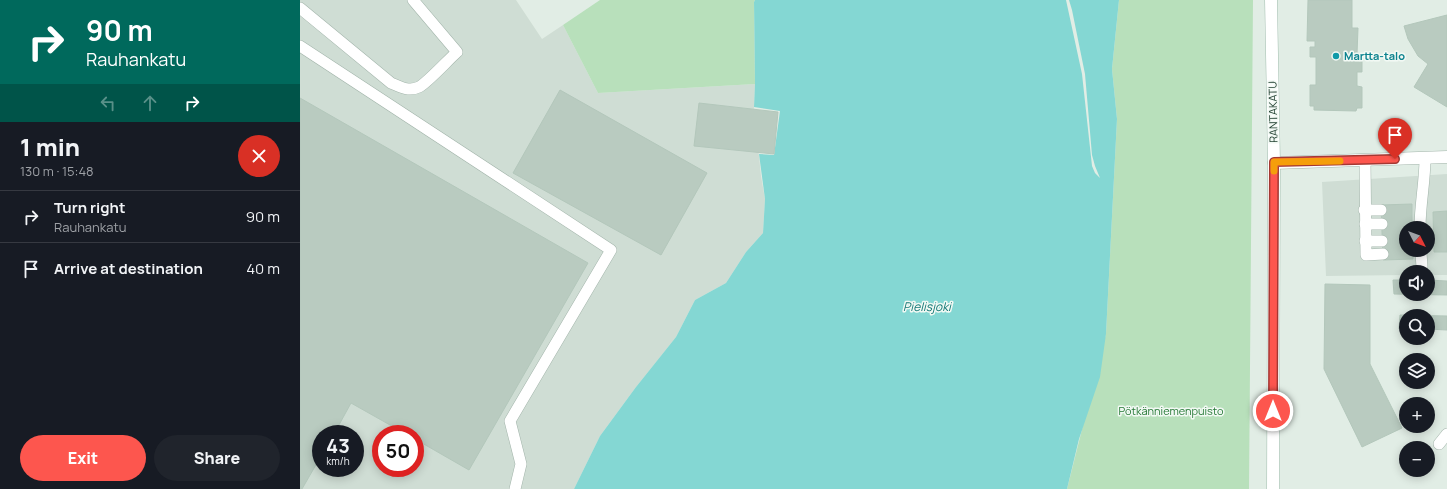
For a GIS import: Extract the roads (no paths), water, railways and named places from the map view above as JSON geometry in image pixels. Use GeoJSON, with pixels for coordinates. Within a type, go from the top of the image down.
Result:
{"type":"FeatureCollection","features":[{"type":"Feature","properties":{"kind":"main road","name":"RANTAKATU"},"geometry":{"type":"LineString","coordinates":[[1271,0],[1274,162],[1272,489]]}},
{"type":"Feature","properties":{"kind":"main road"},"geometry":{"type":"LineString","coordinates":[[1274,162],[1447,157]]}},
{"type":"Feature","properties":{"kind":"lane"},"geometry":{"type":"LineString","coordinates":[[300,8],[391,83],[402,88],[410,89],[419,87],[457,52],[413,0]]}},
{"type":"Feature","properties":{"kind":"lane"},"geometry":{"type":"LineString","coordinates":[[300,46],[611,250],[510,421],[520,464],[515,489]]}},
{"type":"Feature","properties":{"kind":"lane"},"geometry":{"type":"LineString","coordinates":[[1418,221],[1416,209],[1425,182],[1425,158]]}},
{"type":"Feature","properties":{"kind":"lane"},"geometry":{"type":"LineString","coordinates":[[1365,160],[1366,181],[1364,210],[1366,255],[1383,254]]}},
{"type":"Feature","properties":{"kind":"lane"},"geometry":{"type":"LineString","coordinates":[[1364,210],[1381,210]]}},
{"type":"Feature","properties":{"kind":"lane"},"geometry":{"type":"LineString","coordinates":[[1365,224],[1382,224]]}},
{"type":"Feature","properties":{"kind":"lane"},"geometry":{"type":"LineString","coordinates":[[1365,241],[1382,240]]}},
{"type":"Feature","properties":{"kind":"lane"},"geometry":{"type":"LineString","coordinates":[[1439,444],[1447,434]]}},
{"type":"Feature","properties":{"kind":"water","name":"Pielisjoki"},"geometry":{"type":"Polygon","coordinates":[[[755,0],[1119,0],[1112,69],[1117,119],[1106,334],[1100,377],[1079,439],[1067,489],[574,489],[600,436],[636,387],[676,337],[695,300],[726,283],[746,252],[763,233],[765,199],[759,154],[774,155],[780,111],[754,107],[755,0]]]}},
{"type":"Feature","properties":{"kind":"place","name":"Martta-talo"},"geometry":{"type":"Point","coordinates":[1336,56]}},
{"type":"Feature","properties":{"kind":"park label","name":"Pötkänniemenpuisto"},"geometry":{"type":"Point","coordinates":[1171,411]}}]}
